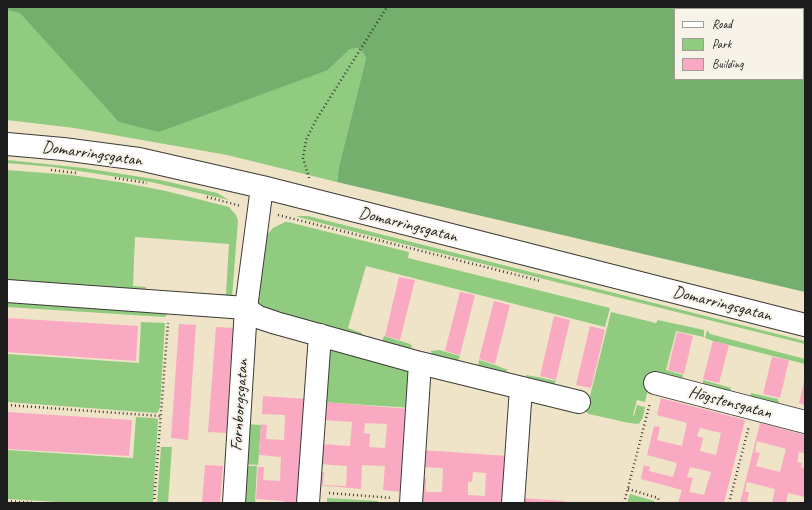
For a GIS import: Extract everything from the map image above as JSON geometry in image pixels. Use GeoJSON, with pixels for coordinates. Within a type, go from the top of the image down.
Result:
{"type":"FeatureCollection","features":[{"type":"Feature","properties":{"kind":"street","name":"Domarringsgatan"},"geometry":{"type":"LineString","coordinates":[[7,144],[63,149],[139,159],[262,188],[805,325]]}},
{"type":"Feature","properties":{"kind":"street","name":"Fornborgsgatan"},"geometry":{"type":"LineString","coordinates":[[234,503],[246,308],[262,188]]}},
{"type":"Feature","properties":{"kind":"street"},"geometry":{"type":"LineString","coordinates":[[7,292],[246,308],[258,317],[320,335],[420,363],[579,402]]}},
{"type":"Feature","properties":{"kind":"street"},"geometry":{"type":"LineString","coordinates":[[308,498],[320,335]]}},
{"type":"Feature","properties":{"kind":"street"},"geometry":{"type":"LineString","coordinates":[[411,501],[420,363]]}},
{"type":"Feature","properties":{"kind":"street","name":"Högstensgatan"},"geometry":{"type":"LineString","coordinates":[[655,383],[805,422]]}},
{"type":"Feature","properties":{"kind":"street"},"geometry":{"type":"LineString","coordinates":[[513,503],[521,388]]}},
{"type":"Feature","properties":{"kind":"path"},"geometry":{"type":"LineString","coordinates":[[308,184],[309,178],[303,158],[306,140],[316,120],[387,7]]}},
{"type":"Feature","properties":{"kind":"path"},"geometry":{"type":"LineString","coordinates":[[50,170],[81,173]]}},
{"type":"Feature","properties":{"kind":"path"},"geometry":{"type":"LineString","coordinates":[[111,177],[152,184]]}},
{"type":"Feature","properties":{"kind":"path"},"geometry":{"type":"LineString","coordinates":[[203,196],[543,281]]}},
{"type":"Feature","properties":{"kind":"path"},"geometry":{"type":"LineString","coordinates":[[154,503],[170,302]]}},
{"type":"Feature","properties":{"kind":"path"},"geometry":{"type":"LineString","coordinates":[[624,503],[655,383]]}},
{"type":"Feature","properties":{"kind":"path"},"geometry":{"type":"LineString","coordinates":[[7,405],[160,416]]}},
{"type":"Feature","properties":{"kind":"path"},"geometry":{"type":"LineString","coordinates":[[729,503],[754,409]]}},
{"type":"Feature","properties":{"kind":"path"},"geometry":{"type":"LineString","coordinates":[[628,489],[658,498],[660,503]]}},
{"type":"Feature","properties":{"kind":"path"},"geometry":{"type":"LineString","coordinates":[[308,498],[411,501]]}},
{"type":"Feature","properties":{"kind":"path"},"geometry":{"type":"LineString","coordinates":[[7,501],[35,503]]}},
{"type":"Feature","properties":{"kind":"green space"},"geometry":{"type":"Polygon","coordinates":[[[7,7],[759,7],[760,8],[674,8],[674,80],[804,80],[805,38],[805,292],[337,182],[339,166],[366,58],[360,48],[350,49],[328,70],[159,132],[119,122],[20,13],[7,10],[7,7]]]}},
{"type":"Feature","properties":{"kind":"green space"},"geometry":{"type":"Polygon","coordinates":[[[7,10],[328,70],[350,49],[360,48],[366,58],[339,166],[337,182],[227,155],[74,128],[7,120],[7,10]]]}},
{"type":"Feature","properties":{"kind":"green space"},"geometry":{"type":"Polygon","coordinates":[[[7,160],[84,168],[160,180],[217,193],[229,200],[151,182],[53,167],[7,163],[7,160]]]}},
{"type":"Feature","properties":{"kind":"green space"},"geometry":{"type":"Polygon","coordinates":[[[7,170],[71,175],[125,183],[166,191],[229,207],[236,215],[238,221],[232,297],[211,299],[212,294],[226,294],[229,244],[135,237],[133,286],[146,287],[145,295],[7,286],[7,170]]]}},
{"type":"Feature","properties":{"kind":"green space"},"geometry":{"type":"Polygon","coordinates":[[[297,216],[308,216],[805,341],[805,344],[351,231],[297,216]]]}},
{"type":"Feature","properties":{"kind":"green space"},"geometry":{"type":"Polygon","coordinates":[[[285,222],[409,252],[408,258],[610,308],[605,327],[366,266],[348,328],[362,333],[358,337],[256,306],[266,236],[273,228],[285,222]]]}},
{"type":"Feature","properties":{"kind":"green space"},"geometry":{"type":"Polygon","coordinates":[[[7,297],[167,310],[167,314],[165,317],[7,307],[7,297]]]}},
{"type":"Feature","properties":{"kind":"green space"},"geometry":{"type":"Polygon","coordinates":[[[611,312],[656,323],[658,320],[704,330],[704,337],[676,331],[666,370],[683,375],[682,381],[651,376],[645,402],[637,400],[633,415],[634,416],[637,405],[645,407],[643,417],[639,424],[589,414],[585,411],[584,407],[588,404],[611,312]]]}},
{"type":"Feature","properties":{"kind":"green space"},"geometry":{"type":"Polygon","coordinates":[[[141,322],[165,323],[160,407],[158,412],[7,402],[7,354],[139,363],[141,322]]]}},
{"type":"Feature","properties":{"kind":"green space"},"geometry":{"type":"Polygon","coordinates":[[[707,330],[710,334],[805,359],[805,364],[713,341],[705,338],[707,330]]]}},
{"type":"Feature","properties":{"kind":"green space"},"geometry":{"type":"Polygon","coordinates":[[[384,336],[410,344],[412,346],[411,349],[402,350],[382,342],[384,336]]]}},
{"type":"Feature","properties":{"kind":"green space"},"geometry":{"type":"Polygon","coordinates":[[[323,348],[415,368],[413,408],[320,402],[323,348]]]}},
{"type":"Feature","properties":{"kind":"green space"},"geometry":{"type":"Polygon","coordinates":[[[439,350],[460,356],[458,361],[432,355],[431,351],[439,350]]]}},
{"type":"Feature","properties":{"kind":"green space"},"geometry":{"type":"Polygon","coordinates":[[[479,360],[508,370],[504,373],[478,366],[479,360]]]}},
{"type":"Feature","properties":{"kind":"green space"},"geometry":{"type":"Polygon","coordinates":[[[526,375],[556,381],[553,386],[528,379],[526,375]]]}},
{"type":"Feature","properties":{"kind":"green space"},"geometry":{"type":"Polygon","coordinates":[[[703,380],[731,388],[729,395],[703,384],[703,380]]]}},
{"type":"Feature","properties":{"kind":"green space"},"geometry":{"type":"Polygon","coordinates":[[[751,393],[778,399],[779,403],[750,398],[751,393]]]}},
{"type":"Feature","properties":{"kind":"green space"},"geometry":{"type":"Polygon","coordinates":[[[136,417],[158,419],[153,503],[74,503],[7,499],[7,450],[133,458],[136,417]]]}},
{"type":"Feature","properties":{"kind":"green space"},"geometry":{"type":"Polygon","coordinates":[[[247,424],[261,425],[258,465],[244,464],[247,424]]]}},
{"type":"Feature","properties":{"kind":"green space"},"geometry":{"type":"Polygon","coordinates":[[[161,447],[172,447],[168,503],[157,503],[161,447]]]}},
{"type":"Feature","properties":{"kind":"green space"},"geometry":{"type":"Polygon","coordinates":[[[244,466],[257,466],[255,503],[242,503],[244,466]]]}},
{"type":"Feature","properties":{"kind":"green space"},"geometry":{"type":"Polygon","coordinates":[[[630,494],[654,501],[655,503],[627,503],[630,494]]]}},
{"type":"Feature","properties":{"kind":"green space"},"geometry":{"type":"Polygon","coordinates":[[[327,498],[378,501],[378,503],[327,503],[327,498]]]}},
{"type":"Feature","properties":{"kind":"building"},"geometry":{"type":"Polygon","coordinates":[[[399,277],[415,280],[400,340],[385,336],[399,277]]]}},
{"type":"Feature","properties":{"kind":"building"},"geometry":{"type":"Polygon","coordinates":[[[460,292],[475,295],[460,355],[445,351],[460,292]]]}},
{"type":"Feature","properties":{"kind":"building"},"geometry":{"type":"Polygon","coordinates":[[[494,301],[510,305],[495,364],[479,359],[494,301]]]}},
{"type":"Feature","properties":{"kind":"building"},"geometry":{"type":"Polygon","coordinates":[[[554,316],[570,320],[556,380],[540,376],[554,316]]]}},
{"type":"Feature","properties":{"kind":"building"},"geometry":{"type":"Polygon","coordinates":[[[7,318],[138,326],[136,361],[7,352],[7,318]]]}},
{"type":"Feature","properties":{"kind":"building"},"geometry":{"type":"Polygon","coordinates":[[[179,324],[196,325],[188,440],[171,438],[179,324]]]}},
{"type":"Feature","properties":{"kind":"building"},"geometry":{"type":"Polygon","coordinates":[[[590,326],[605,330],[591,388],[576,385],[590,326]]]}},
{"type":"Feature","properties":{"kind":"building"},"geometry":{"type":"Polygon","coordinates":[[[216,327],[235,328],[227,433],[208,432],[216,327]]]}},
{"type":"Feature","properties":{"kind":"building"},"geometry":{"type":"Polygon","coordinates":[[[677,332],[693,336],[684,374],[668,370],[677,332]]]}},
{"type":"Feature","properties":{"kind":"building"},"geometry":{"type":"Polygon","coordinates":[[[713,341],[729,345],[719,383],[703,379],[713,341]]]}},
{"type":"Feature","properties":{"kind":"building"},"geometry":{"type":"Polygon","coordinates":[[[772,357],[789,360],[780,398],[763,394],[772,357]]]}},
{"type":"Feature","properties":{"kind":"building"},"geometry":{"type":"Polygon","coordinates":[[[805,381],[805,405],[799,403],[805,381]]]}},
{"type":"Feature","properties":{"kind":"building"},"geometry":{"type":"Polygon","coordinates":[[[263,396],[306,399],[299,503],[284,503],[284,501],[256,499],[258,467],[264,467],[263,480],[280,481],[281,457],[259,455],[261,424],[267,425],[266,439],[284,440],[285,415],[262,414],[263,396]]]}},
{"type":"Feature","properties":{"kind":"building"},"geometry":{"type":"Polygon","coordinates":[[[661,398],[745,420],[724,503],[678,503],[682,490],[641,479],[644,465],[650,467],[649,471],[673,477],[677,463],[647,455],[654,426],[660,427],[657,440],[682,446],[687,423],[657,415],[661,398]],[[700,428],[697,436],[703,438],[700,451],[716,455],[721,433],[700,428]],[[690,467],[687,477],[693,478],[689,492],[704,495],[711,472],[690,467]]]}},
{"type":"Feature","properties":{"kind":"building"},"geometry":{"type":"Polygon","coordinates":[[[323,402],[409,409],[403,492],[383,490],[385,466],[362,465],[361,489],[317,485],[323,402]],[[323,420],[321,444],[350,446],[352,422],[323,420]],[[365,423],[364,433],[370,434],[369,447],[385,448],[387,424],[365,423]],[[320,464],[320,472],[324,472],[323,485],[346,486],[347,466],[320,464]]]}},
{"type":"Feature","properties":{"kind":"building"},"geometry":{"type":"Polygon","coordinates":[[[7,412],[132,420],[129,456],[7,449],[7,412]]]}},
{"type":"Feature","properties":{"kind":"building"},"geometry":{"type":"Polygon","coordinates":[[[760,423],[805,435],[805,454],[799,452],[797,462],[802,463],[801,467],[805,468],[805,497],[788,493],[786,503],[772,503],[775,489],[747,482],[745,492],[749,492],[747,503],[740,503],[760,423]],[[757,441],[755,452],[760,453],[756,466],[780,472],[786,449],[757,441]]]}},
{"type":"Feature","properties":{"kind":"building"},"geometry":{"type":"Polygon","coordinates":[[[422,450],[508,456],[505,503],[418,503],[422,450]],[[422,467],[422,478],[426,478],[426,492],[442,492],[443,468],[422,467]],[[473,472],[472,482],[468,482],[468,495],[485,496],[486,473],[473,472]]]}},
{"type":"Feature","properties":{"kind":"building"},"geometry":{"type":"Polygon","coordinates":[[[205,465],[223,466],[220,503],[202,503],[205,465]]]}},
{"type":"Feature","properties":{"kind":"building"},"geometry":{"type":"Polygon","coordinates":[[[521,498],[565,501],[565,503],[520,503],[521,498]]]}}]}
